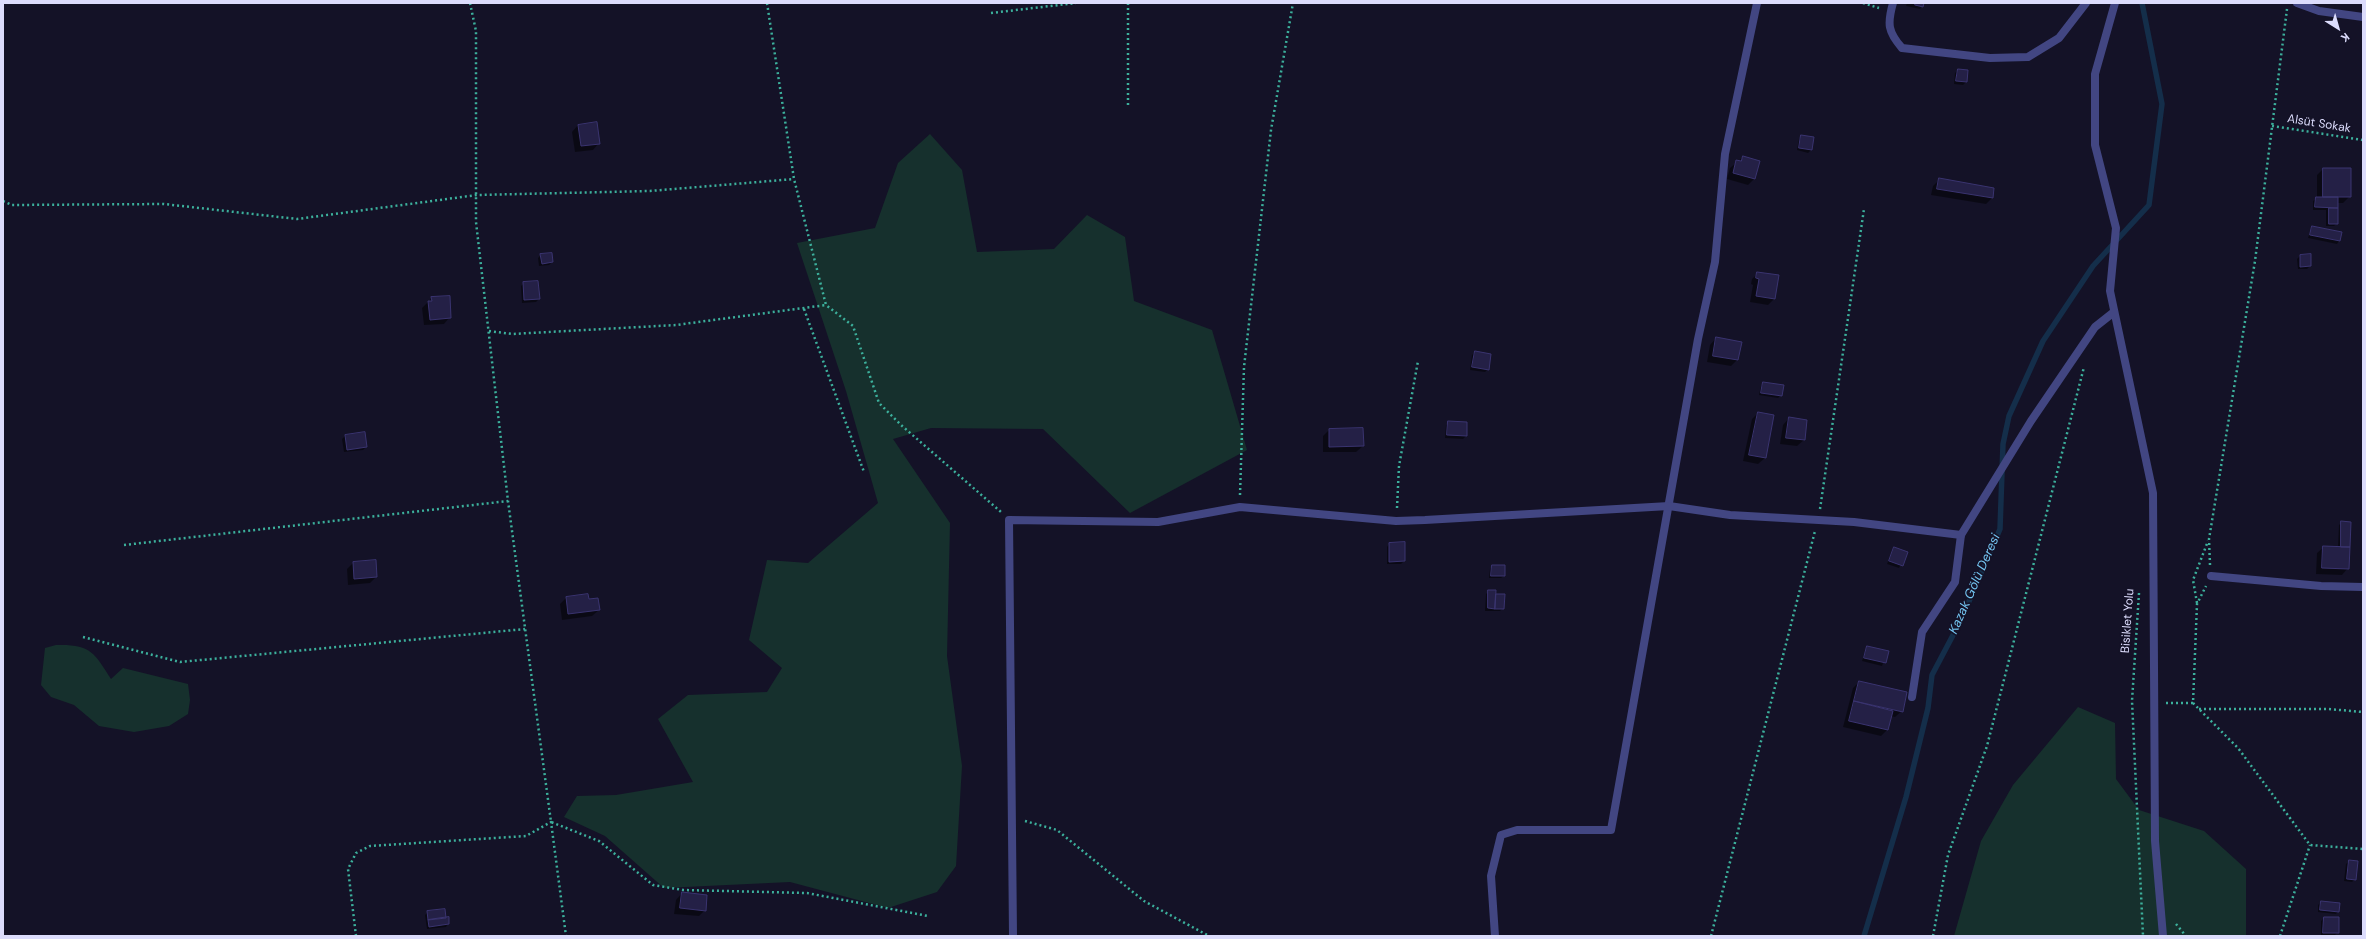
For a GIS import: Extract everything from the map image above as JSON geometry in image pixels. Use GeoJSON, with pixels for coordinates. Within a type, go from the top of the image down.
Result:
{"type":"FeatureCollection","features":[{"type":"Feature","properties":{"kind":"street"},"geometry":{"type":"LineString","coordinates":[[1495,936],[1491,876],[1502,834],[1517,830],[1611,830],[1698,339],[1714,262],[1725,154],[1757,3]]}},
{"type":"Feature","properties":{"kind":"street"},"geometry":{"type":"LineString","coordinates":[[1893,3],[1889,15],[1890,35],[1902,48],[1990,58],[2028,57],[2059,38],[2086,3]]}},
{"type":"Feature","properties":{"kind":"street"},"geometry":{"type":"LineString","coordinates":[[2114,3],[2095,74],[2095,145],[2116,228],[2110,291],[2153,493],[2156,841],[2163,936]]}},
{"type":"Feature","properties":{"kind":"street"},"geometry":{"type":"LineString","coordinates":[[2297,3],[2318,11],[2363,17]]}},
{"type":"Feature","properties":{"kind":"street"},"geometry":{"type":"LineString","coordinates":[[1912,697],[1922,632],[1955,582],[1961,535],[2031,421],[2095,327],[2114,312]]}},
{"type":"Feature","properties":{"kind":"street"},"geometry":{"type":"LineString","coordinates":[[1013,936],[1009,520],[1158,522],[1240,507],[1396,521],[1669,506],[1730,515],[1818,520],[1961,535]]}},
{"type":"Feature","properties":{"kind":"street"},"geometry":{"type":"LineString","coordinates":[[2211,576],[2321,586],[2363,587]]}},
{"type":"Feature","properties":{"kind":"path"},"geometry":{"type":"LineString","coordinates":[[470,3],[476,31],[476,222],[508,501],[566,936]]}},
{"type":"Feature","properties":{"kind":"path"},"geometry":{"type":"LineString","coordinates":[[767,3],[794,179],[826,305],[853,326],[879,403],[901,425],[1009,520]]}},
{"type":"Feature","properties":{"kind":"path"},"geometry":{"type":"LineString","coordinates":[[991,13],[1076,3]]}},
{"type":"Feature","properties":{"kind":"path"},"geometry":{"type":"LineString","coordinates":[[1128,3],[1128,105]]}},
{"type":"Feature","properties":{"kind":"path"},"geometry":{"type":"LineString","coordinates":[[1240,507],[1244,367],[1271,130],[1293,3]]}},
{"type":"Feature","properties":{"kind":"path"},"geometry":{"type":"LineString","coordinates":[[2193,703],[2197,604],[2211,576],[2209,539],[2255,261],[2288,3]]}},
{"type":"Feature","properties":{"kind":"path","name":"Alsüt Sokak"},"geometry":{"type":"LineString","coordinates":[[2272,126],[2363,140]]}},
{"type":"Feature","properties":{"kind":"path"},"geometry":{"type":"LineString","coordinates":[[3,201],[12,205],[164,204],[297,219],[477,195],[650,191],[794,179]]}},
{"type":"Feature","properties":{"kind":"path"},"geometry":{"type":"LineString","coordinates":[[1711,936],[1818,520],[1864,209]]}},
{"type":"Feature","properties":{"kind":"path"},"geometry":{"type":"LineString","coordinates":[[489,331],[512,334],[676,325],[826,305]]}},
{"type":"Feature","properties":{"kind":"path"},"geometry":{"type":"LineString","coordinates":[[804,309],[864,472]]}},
{"type":"Feature","properties":{"kind":"path"},"geometry":{"type":"LineString","coordinates":[[1396,521],[1399,466],[1418,362]]}},
{"type":"Feature","properties":{"kind":"path"},"geometry":{"type":"LineString","coordinates":[[1933,936],[1948,855],[1988,746],[2085,366]]}},
{"type":"Feature","properties":{"kind":"path"},"geometry":{"type":"LineString","coordinates":[[124,545],[508,501]]}},
{"type":"Feature","properties":{"kind":"path","name":"Bisiklet Yolu"},"geometry":{"type":"LineString","coordinates":[[2139,591],[2132,701],[2143,936]]}},
{"type":"Feature","properties":{"kind":"path"},"geometry":{"type":"LineString","coordinates":[[83,637],[180,662],[525,629]]}},
{"type":"Feature","properties":{"kind":"path"},"geometry":{"type":"LineString","coordinates":[[2156,704],[2193,703],[2238,748],[2310,845],[2363,849]]}},
{"type":"Feature","properties":{"kind":"path"},"geometry":{"type":"LineString","coordinates":[[2199,709],[2328,708],[2363,712]]}},
{"type":"Feature","properties":{"kind":"path"},"geometry":{"type":"LineString","coordinates":[[1011,817],[1057,830],[1144,901],[1209,936]]}},
{"type":"Feature","properties":{"kind":"path"},"geometry":{"type":"LineString","coordinates":[[551,822],[599,842],[653,885],[683,890],[807,893],[928,916]]}},
{"type":"Feature","properties":{"kind":"path"},"geometry":{"type":"LineString","coordinates":[[356,936],[348,869],[356,853],[370,846],[526,836],[551,822]]}},
{"type":"Feature","properties":{"kind":"path"},"geometry":{"type":"LineString","coordinates":[[2280,936],[2310,845]]}},
{"type":"Feature","properties":{"kind":"green space"},"geometry":{"type":"Polygon","coordinates":[[[930,134],[962,170],[977,252],[1054,249],[1087,215],[1125,237],[1134,301],[1212,330],[1247,450],[1130,513],[1043,429],[931,428],[893,439],[950,523],[947,656],[962,766],[956,866],[937,892],[888,908],[790,882],[664,888],[605,836],[564,817],[577,796],[616,795],[693,782],[658,719],[688,695],[767,692],[782,668],[749,640],[767,560],[808,563],[878,503],[846,391],[797,243],[875,228],[898,163],[930,134]]]}},
{"type":"Feature","properties":{"kind":"green space"},"geometry":{"type":"Polygon","coordinates":[[[56,645],[77,646],[84,648],[95,656],[111,679],[123,668],[188,684],[190,700],[188,714],[169,726],[134,732],[99,726],[74,705],[51,697],[41,685],[45,648],[56,645]]]}},
{"type":"Feature","properties":{"kind":"green space"},"geometry":{"type":"Polygon","coordinates":[[[2078,707],[2115,723],[2116,779],[2139,810],[2204,831],[2246,869],[2246,936],[1954,936],[1981,841],[2013,785],[2078,707]]]}},
{"type":"Feature","properties":{"kind":"building"},"geometry":{"type":"Polygon","coordinates":[[[1916,3],[1924,3],[1923,7],[1915,5],[1916,3]]]}},
{"type":"Feature","properties":{"kind":"building"},"geometry":{"type":"Polygon","coordinates":[[[1958,69],[1968,70],[1967,82],[1956,81],[1958,69]]]}},
{"type":"Feature","properties":{"kind":"building"},"geometry":{"type":"Polygon","coordinates":[[[597,122],[600,144],[581,146],[578,125],[597,122]]]}},
{"type":"Feature","properties":{"kind":"building"},"geometry":{"type":"Polygon","coordinates":[[[1801,135],[1814,137],[1812,150],[1799,148],[1801,135]]]}},
{"type":"Feature","properties":{"kind":"building"},"geometry":{"type":"Polygon","coordinates":[[[1743,156],[1760,161],[1755,179],[1733,173],[1736,160],[1741,161],[1743,156]]]}},
{"type":"Feature","properties":{"kind":"building"},"geometry":{"type":"Polygon","coordinates":[[[2323,168],[2351,168],[2351,197],[2323,197],[2323,168]]]}},
{"type":"Feature","properties":{"kind":"building"},"geometry":{"type":"Polygon","coordinates":[[[1939,178],[1994,188],[1993,198],[1937,189],[1939,178]]]}},
{"type":"Feature","properties":{"kind":"building"},"geometry":{"type":"Polygon","coordinates":[[[2316,197],[2338,197],[2338,208],[2315,207],[2316,197]]]}},
{"type":"Feature","properties":{"kind":"building"},"geometry":{"type":"Polygon","coordinates":[[[2329,208],[2338,208],[2338,224],[2329,224],[2329,208]]]}},
{"type":"Feature","properties":{"kind":"building"},"geometry":{"type":"Polygon","coordinates":[[[2312,226],[2342,232],[2340,241],[2310,235],[2312,226]]]}},
{"type":"Feature","properties":{"kind":"building"},"geometry":{"type":"Polygon","coordinates":[[[552,253],[553,262],[542,264],[540,254],[552,253]]]}},
{"type":"Feature","properties":{"kind":"building"},"geometry":{"type":"Polygon","coordinates":[[[2311,254],[2311,266],[2300,267],[2300,255],[2311,254]]]}},
{"type":"Feature","properties":{"kind":"building"},"geometry":{"type":"Polygon","coordinates":[[[1757,272],[1779,275],[1775,299],[1756,296],[1759,279],[1756,278],[1757,272]]]}},
{"type":"Feature","properties":{"kind":"building"},"geometry":{"type":"Polygon","coordinates":[[[538,281],[540,299],[524,300],[523,282],[538,281]]]}},
{"type":"Feature","properties":{"kind":"building"},"geometry":{"type":"Polygon","coordinates":[[[450,296],[451,318],[430,320],[428,301],[432,301],[431,297],[450,296]]]}},
{"type":"Feature","properties":{"kind":"building"},"geometry":{"type":"Polygon","coordinates":[[[1716,337],[1742,342],[1738,360],[1713,356],[1716,337]]]}},
{"type":"Feature","properties":{"kind":"building"},"geometry":{"type":"Polygon","coordinates":[[[1475,351],[1491,354],[1489,370],[1472,367],[1475,351]]]}},
{"type":"Feature","properties":{"kind":"building"},"geometry":{"type":"Polygon","coordinates":[[[1763,382],[1784,385],[1782,396],[1761,393],[1763,382]]]}},
{"type":"Feature","properties":{"kind":"building"},"geometry":{"type":"Polygon","coordinates":[[[1758,412],[1774,415],[1766,458],[1749,455],[1758,412]]]}},
{"type":"Feature","properties":{"kind":"building"},"geometry":{"type":"Polygon","coordinates":[[[1789,417],[1807,420],[1805,440],[1786,438],[1789,417]]]}},
{"type":"Feature","properties":{"kind":"building"},"geometry":{"type":"Polygon","coordinates":[[[1448,421],[1467,422],[1467,436],[1447,435],[1448,421]]]}},
{"type":"Feature","properties":{"kind":"building"},"geometry":{"type":"Polygon","coordinates":[[[1363,428],[1364,446],[1329,447],[1329,429],[1363,428]]]}},
{"type":"Feature","properties":{"kind":"building"},"geometry":{"type":"Polygon","coordinates":[[[365,432],[367,447],[347,450],[345,435],[365,432]]]}},
{"type":"Feature","properties":{"kind":"building"},"geometry":{"type":"Polygon","coordinates":[[[2341,521],[2351,522],[2350,547],[2341,547],[2341,521]]]}},
{"type":"Feature","properties":{"kind":"building"},"geometry":{"type":"Polygon","coordinates":[[[1405,542],[1405,561],[1389,562],[1389,543],[1405,542]]]}},
{"type":"Feature","properties":{"kind":"building"},"geometry":{"type":"Polygon","coordinates":[[[2323,546],[2350,547],[2349,569],[2322,568],[2323,546]]]}},
{"type":"Feature","properties":{"kind":"building"},"geometry":{"type":"Polygon","coordinates":[[[1894,547],[1908,552],[1903,566],[1889,561],[1894,547]]]}},
{"type":"Feature","properties":{"kind":"building"},"geometry":{"type":"Polygon","coordinates":[[[376,560],[377,577],[354,579],[353,562],[376,560]]]}},
{"type":"Feature","properties":{"kind":"building"},"geometry":{"type":"Polygon","coordinates":[[[1492,565],[1505,565],[1505,576],[1491,576],[1492,565]]]}},
{"type":"Feature","properties":{"kind":"building"},"geometry":{"type":"Polygon","coordinates":[[[1488,590],[1496,590],[1495,609],[1488,608],[1488,590]]]}},
{"type":"Feature","properties":{"kind":"building"},"geometry":{"type":"Polygon","coordinates":[[[588,594],[589,599],[598,598],[600,610],[568,614],[566,597],[588,594]]]}},
{"type":"Feature","properties":{"kind":"building"},"geometry":{"type":"Polygon","coordinates":[[[1496,594],[1505,594],[1504,609],[1495,609],[1496,594]]]}},
{"type":"Feature","properties":{"kind":"building"},"geometry":{"type":"Polygon","coordinates":[[[1867,646],[1889,651],[1886,663],[1864,658],[1867,646]]]}},
{"type":"Feature","properties":{"kind":"building"},"geometry":{"type":"Polygon","coordinates":[[[1859,681],[1907,692],[1903,712],[1854,701],[1859,681]]]}},
{"type":"Feature","properties":{"kind":"building"},"geometry":{"type":"Polygon","coordinates":[[[1854,701],[1893,711],[1888,730],[1849,721],[1854,701]]]}},
{"type":"Feature","properties":{"kind":"building"},"geometry":{"type":"Polygon","coordinates":[[[2349,860],[2358,861],[2356,880],[2347,879],[2349,860]]]}},
{"type":"Feature","properties":{"kind":"building"},"geometry":{"type":"Polygon","coordinates":[[[682,892],[707,895],[706,911],[680,908],[682,892]]]}},
{"type":"Feature","properties":{"kind":"building"},"geometry":{"type":"Polygon","coordinates":[[[2321,901],[2340,903],[2339,912],[2320,910],[2321,901]]]}},
{"type":"Feature","properties":{"kind":"building"},"geometry":{"type":"Polygon","coordinates":[[[445,909],[446,918],[428,920],[427,911],[445,909]]]}},
{"type":"Feature","properties":{"kind":"building"},"geometry":{"type":"Polygon","coordinates":[[[449,917],[449,924],[429,927],[428,920],[449,917]]]}},
{"type":"Feature","properties":{"kind":"building"},"geometry":{"type":"Polygon","coordinates":[[[2324,917],[2339,917],[2339,933],[2323,933],[2324,917]]]}},
{"type":"Feature","properties":{"kind":"waterway","name":"Kazak Gölü Deresi"},"geometry":{"type":"LineString","coordinates":[[1864,936],[1906,797],[1928,708],[1932,675],[1961,620],[2000,529],[2003,444],[2009,416],[2043,341],[2093,266],[2149,205],[2162,104],[2142,3]]}}]}
